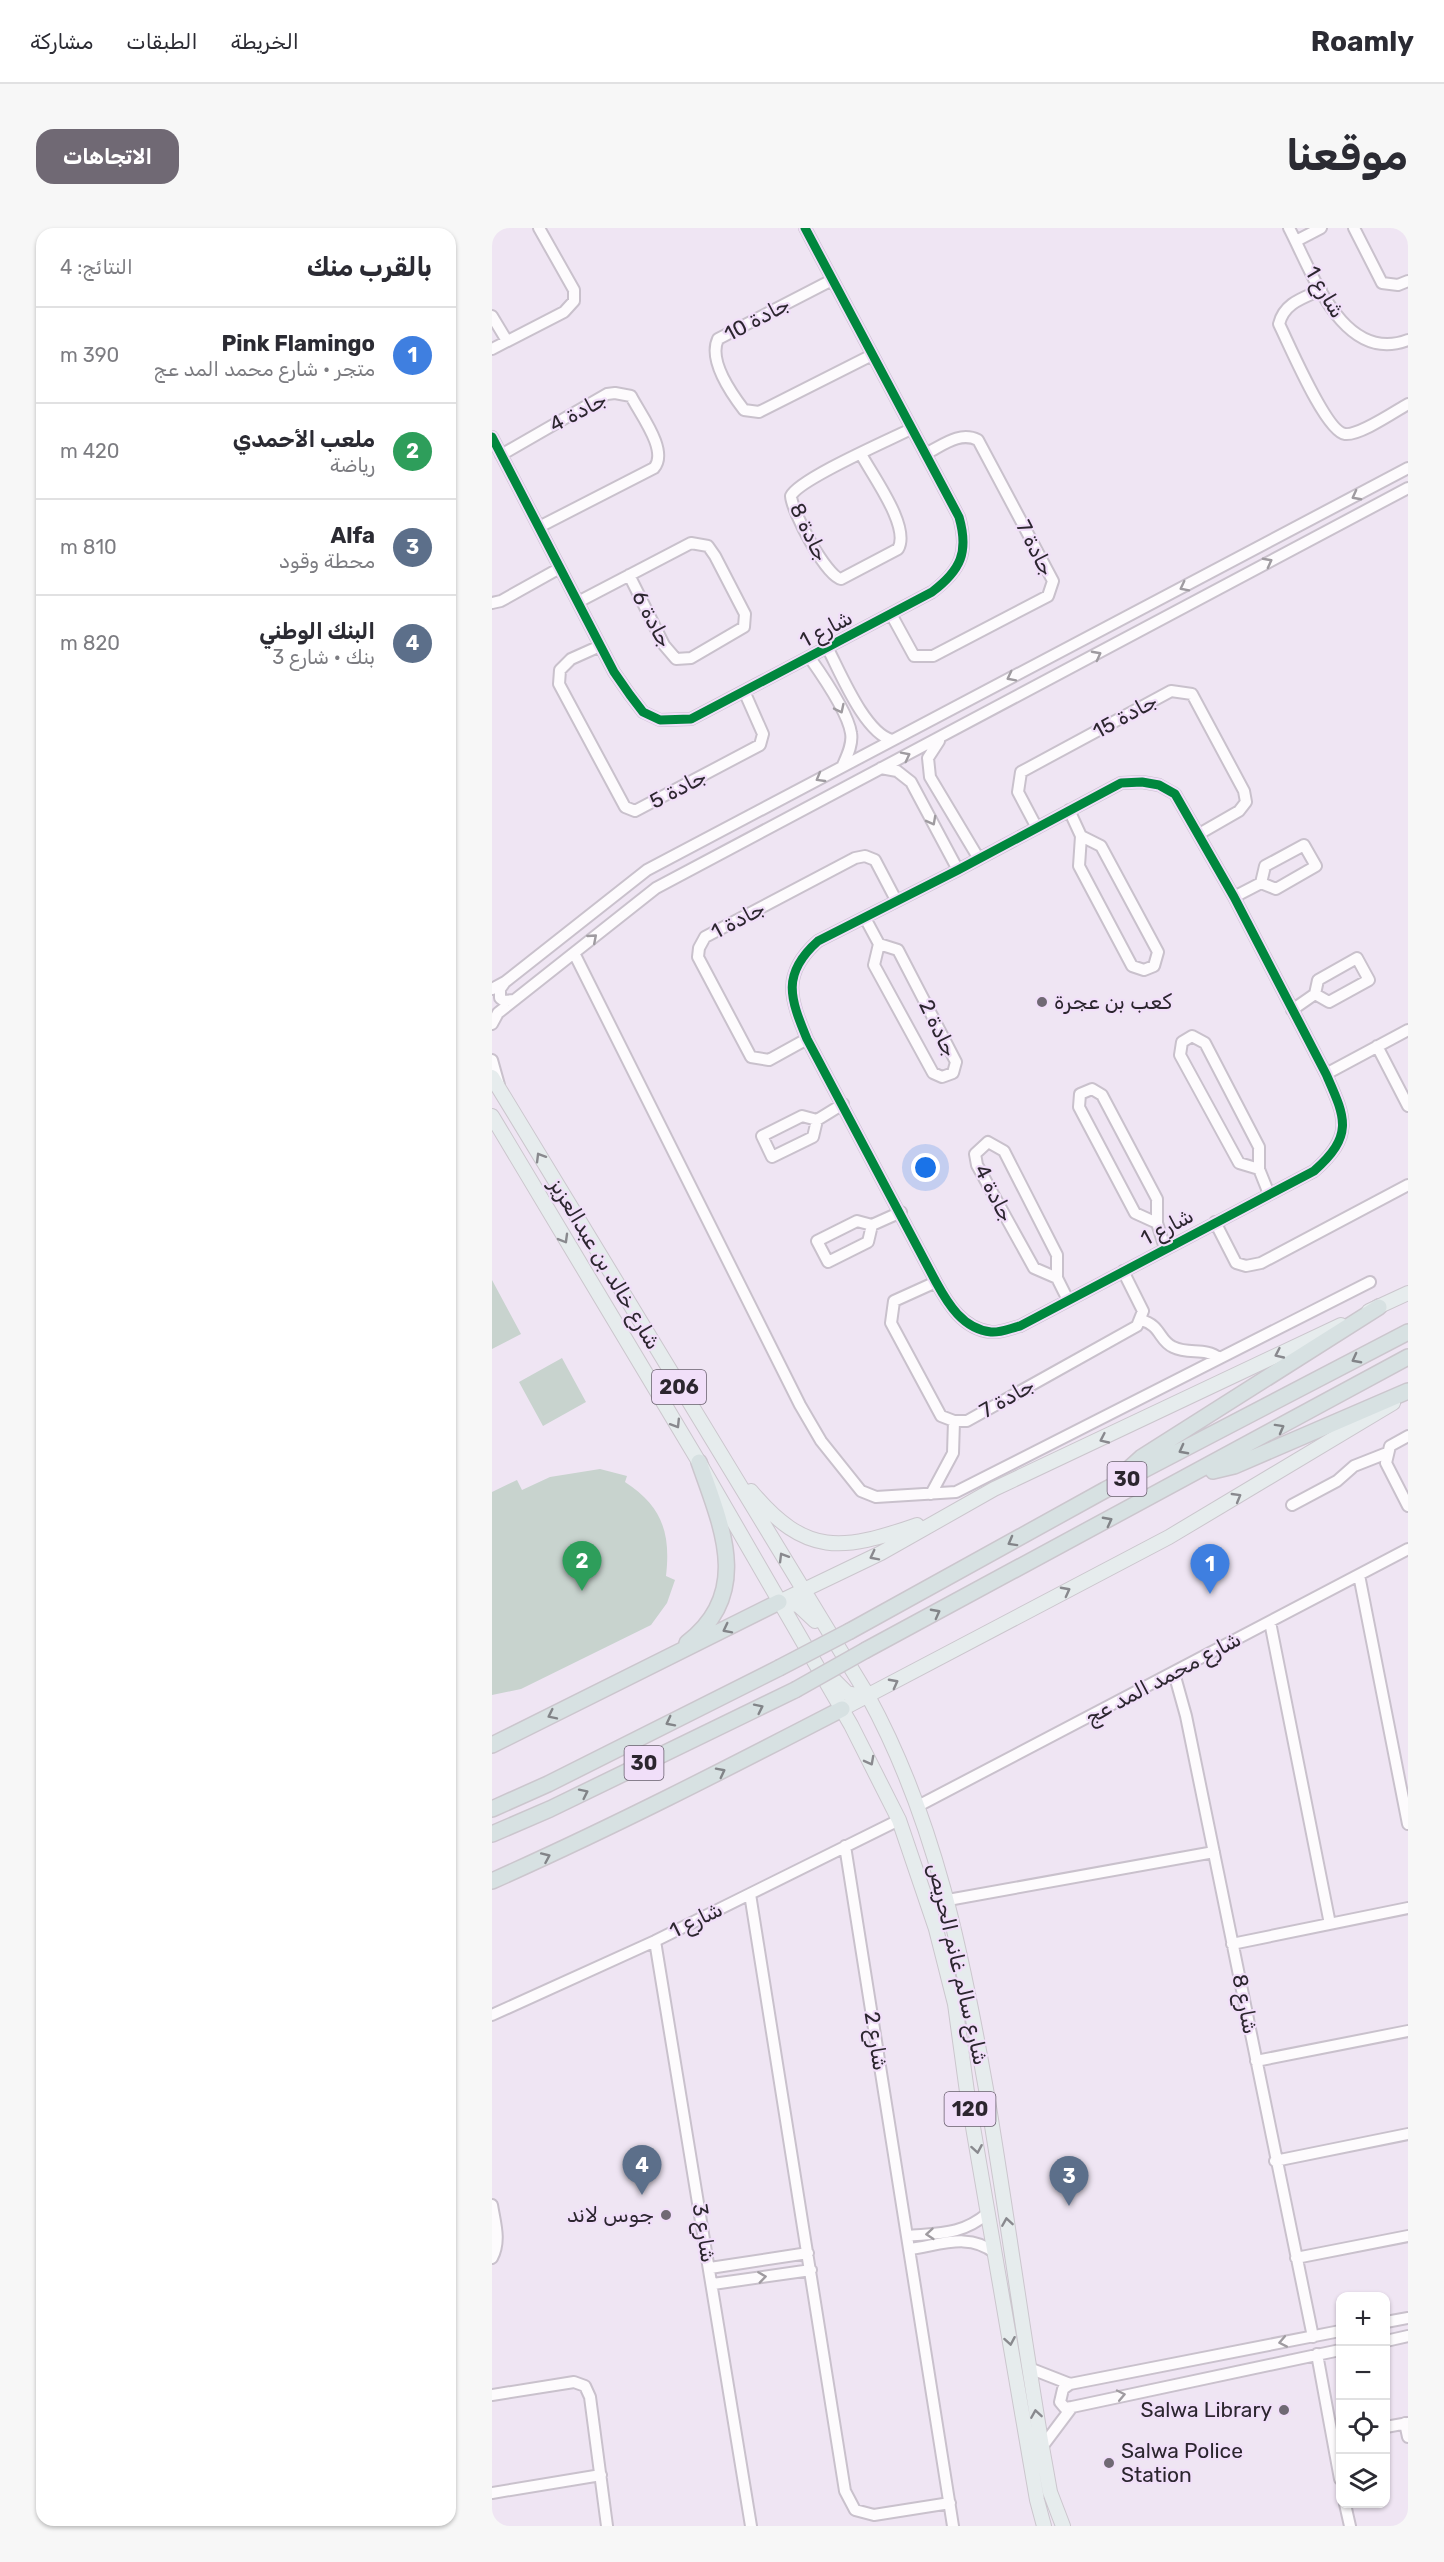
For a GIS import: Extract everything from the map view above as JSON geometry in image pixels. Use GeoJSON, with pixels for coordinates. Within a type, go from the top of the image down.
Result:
{"type":"FeatureCollection","features":[{"type":"Feature","properties":{"kind":"highway"},"geometry":{"type":"LineString","coordinates":[[1105,1490],[1142,1457],[1379,1307]]}},
{"type":"Feature","properties":{"kind":"highway","name":"30"},"geometry":{"type":"LineString","coordinates":[[492,1809],[548,1784],[779,1668],[1105,1490],[1408,1332]]}},
{"type":"Feature","properties":{"kind":"highway","name":"30"},"geometry":{"type":"LineString","coordinates":[[492,1834],[550,1809],[795,1690],[1408,1357]]}},
{"type":"Feature","properties":{"kind":"highway"},"geometry":{"type":"LineString","coordinates":[[1192,1476],[1234,1466],[1408,1393]]}},
{"type":"Feature","properties":{"kind":"highway"},"geometry":{"type":"LineString","coordinates":[[665,1660],[701,1631],[717,1607],[726,1578],[726,1546],[699,1462]]}},
{"type":"Feature","properties":{"kind":"highway"},"geometry":{"type":"LineString","coordinates":[[492,1745],[779,1602]]}},
{"type":"Feature","properties":{"kind":"highway"},"geometry":{"type":"LineString","coordinates":[[492,1881],[709,1778],[842,1709]]}},
{"type":"Feature","properties":{"kind":"main road","name":"شارع خالد بن عبدالعزيز"},"geometry":{"type":"LineString","coordinates":[[492,1077],[868,1696]]}},
{"type":"Feature","properties":{"kind":"main road","name":"شارع خالد بن عبدالعزيز"},"geometry":{"type":"LineString","coordinates":[[492,1116],[699,1462],[803,1646],[842,1709]]}},
{"type":"Feature","properties":{"kind":"main road"},"geometry":{"type":"LineString","coordinates":[[779,1602],[881,1553],[947,1514],[1408,1293]]}},
{"type":"Feature","properties":{"kind":"main road"},"geometry":{"type":"LineString","coordinates":[[606,1310],[617,1311],[622,1308],[623,1296]]}},
{"type":"Feature","properties":{"kind":"main road"},"geometry":{"type":"LineString","coordinates":[[842,1709],[1169,1537],[1408,1393]]}},
{"type":"Feature","properties":{"kind":"main road"},"geometry":{"type":"LineString","coordinates":[[721,1455],[772,1516],[805,1538],[842,1545],[869,1541],[947,1514]]}},
{"type":"Feature","properties":{"kind":"main road"},"geometry":{"type":"LineString","coordinates":[[779,1602],[804,1609],[851,1670]]}},
{"type":"Feature","properties":{"kind":"main road"},"geometry":{"type":"LineString","coordinates":[[803,1646],[840,1688],[854,1696],[868,1696]]}},
{"type":"Feature","properties":{"kind":"main road","name":"شارع سالم غانم الحريص"},"geometry":{"type":"LineString","coordinates":[[868,1696],[892,1742],[918,1806],[948,1900],[986,2090],[1050,2493],[1063,2526]]}},
{"type":"Feature","properties":{"kind":"main road","name":"شارع سالم غانم الحريص"},"geometry":{"type":"LineString","coordinates":[[842,1709],[899,1820],[936,1929],[955,2004],[967,2092],[1037,2500],[1044,2526]]}},
{"type":"Feature","properties":{"kind":"main road"},"geometry":{"type":"LineString","coordinates":[[967,2092],[976,2085],[986,2090]]}},
{"type":"Feature","properties":{"kind":"street"},"geometry":{"type":"LineString","coordinates":[[492,349],[564,312],[574,301],[574,290],[540,228]]}},
{"type":"Feature","properties":{"kind":"street","name":"شارع 1"},"geometry":{"type":"LineString","coordinates":[[492,437],[614,672],[643,712],[660,720],[691,719],[828,649],[932,592],[948,580],[963,554],[964,534],[959,517],[927,453],[911,429],[805,228]]}},
{"type":"Feature","properties":{"kind":"street","name":"شارع 1"},"geometry":{"type":"LineString","coordinates":[[1289,228],[1321,290],[1350,332],[1371,343],[1390,345],[1408,340]]}},
{"type":"Feature","properties":{"kind":"street"},"geometry":{"type":"LineString","coordinates":[[1296,241],[1321,228]]}},
{"type":"Feature","properties":{"kind":"street"},"geometry":{"type":"LineString","coordinates":[[1354,228],[1382,284],[1398,285],[1408,281]]}},
{"type":"Feature","properties":{"kind":"street","name":"جادة 10"},"geometry":{"type":"LineString","coordinates":[[832,280],[718,339],[715,353],[718,363],[744,410],[759,412],[872,355]]}},
{"type":"Feature","properties":{"kind":"street"},"geometry":{"type":"LineString","coordinates":[[1321,290],[1295,301],[1281,314],[1279,324],[1324,413],[1337,432],[1347,435],[1408,405]]}},
{"type":"Feature","properties":{"kind":"street"},"geometry":{"type":"LineString","coordinates":[[492,316],[507,341]]}},
{"type":"Feature","properties":{"kind":"street","name":"جادة 4"},"geometry":{"type":"LineString","coordinates":[[501,455],[607,394],[615,393],[631,396],[659,449],[658,464],[654,468],[539,527]]}},
{"type":"Feature","properties":{"kind":"street","name":"جادة 8"},"geometry":{"type":"LineString","coordinates":[[861,454],[901,526],[901,543],[898,549],[841,579],[830,573],[795,513],[791,496],[800,485],[861,454],[911,429]]}},
{"type":"Feature","properties":{"kind":"street","name":"جادة 7"},"geometry":{"type":"LineString","coordinates":[[891,614],[914,656],[933,656],[1048,596],[1053,588],[1053,581],[978,440],[970,436],[959,437],[927,453]]}},
{"type":"Feature","properties":{"kind":"street"},"geometry":{"type":"LineString","coordinates":[[492,989],[505,982],[647,870],[1408,468]]}},
{"type":"Feature","properties":{"kind":"street"},"geometry":{"type":"LineString","coordinates":[[492,1024],[498,1013],[656,888],[1408,488]]}},
{"type":"Feature","properties":{"kind":"street","name":"جادة 6"},"geometry":{"type":"LineString","coordinates":[[578,602],[691,543],[708,546],[745,614],[744,627],[691,658],[676,658],[669,654],[664,645],[630,575]]}},
{"type":"Feature","properties":{"kind":"street"},"geometry":{"type":"LineString","coordinates":[[492,603],[501,601],[560,568]]}},
{"type":"Feature","properties":{"kind":"street","name":"جادة 5"},"geometry":{"type":"LineString","coordinates":[[600,646],[571,659],[560,670],[559,684],[625,807],[635,811],[760,746],[763,734],[744,691]]}},
{"type":"Feature","properties":{"kind":"street","name":"شارع 1"},"geometry":{"type":"LineString","coordinates":[[828,649],[872,728],[883,738],[892,740]]}},
{"type":"Feature","properties":{"kind":"street"},"geometry":{"type":"LineString","coordinates":[[1064,650],[1064,661],[1076,666]]}},
{"type":"Feature","properties":{"kind":"street","name":"شارع 1"},"geometry":{"type":"LineString","coordinates":[[810,658],[827,683],[851,734],[850,748],[843,765]]}},
{"type":"Feature","properties":{"kind":"street"},"geometry":{"type":"LineString","coordinates":[[1039,663],[1049,667],[1050,680]]}},
{"type":"Feature","properties":{"kind":"street","name":"جادة 15"},"geometry":{"type":"LineString","coordinates":[[1037,828],[1018,792],[1021,772],[1171,691],[1182,691],[1192,694],[1244,791],[1246,802],[1239,811],[1199,834]]}},
{"type":"Feature","properties":{"kind":"street"},"geometry":{"type":"LineString","coordinates":[[942,737],[933,746],[928,758],[930,777],[979,859]]}},
{"type":"Feature","properties":{"kind":"street"},"geometry":{"type":"LineString","coordinates":[[881,768],[897,771],[912,782],[958,870]]}},
{"type":"Feature","properties":{"kind":"street","name":"شارع 1"},"geometry":{"type":"LineString","coordinates":[[1142,782],[1159,785],[1175,794],[1234,897],[1326,1074],[1344,1115],[1340,1139],[1333,1155],[1314,1171],[1020,1326],[992,1332],[969,1324],[952,1309],[936,1282],[901,1212],[807,1039],[792,1003],[792,977],[802,955],[818,941],[1037,828],[1121,783],[1142,782]]}},
{"type":"Feature","properties":{"kind":"street"},"geometry":{"type":"LineString","coordinates":[[763,810],[753,819],[753,827],[759,830],[772,827]]}},
{"type":"Feature","properties":{"kind":"street"},"geometry":{"type":"LineString","coordinates":[[1069,810],[1081,836],[1079,866],[1132,966],[1144,970],[1154,966],[1158,952],[1101,846],[1081,836]]}},
{"type":"Feature","properties":{"kind":"street"},"geometry":{"type":"LineString","coordinates":[[729,828],[737,831],[739,837],[737,846]]}},
{"type":"Feature","properties":{"kind":"street"},"geometry":{"type":"LineString","coordinates":[[1234,897],[1261,883],[1276,889],[1316,867],[1304,845],[1265,866],[1261,883]]}},
{"type":"Feature","properties":{"kind":"street","name":"جادة 1"},"geometry":{"type":"LineString","coordinates":[[807,1039],[769,1060],[751,1057],[698,957],[699,948],[705,937],[855,858],[865,856],[875,860],[896,900]]}},
{"type":"Feature","properties":{"kind":"street","name":"جادة 2"},"geometry":{"type":"LineString","coordinates":[[865,918],[879,944],[874,965],[933,1073],[942,1077],[953,1073],[956,1062],[898,950],[879,944]]}},
{"type":"Feature","properties":{"kind":"street"},"geometry":{"type":"LineString","coordinates":[[574,953],[769,1343],[821,1441],[861,1491],[876,1497],[956,1492],[1370,1282]]}},
{"type":"Feature","properties":{"kind":"street"},"geometry":{"type":"LineString","coordinates":[[1292,1010],[1316,994],[1318,980],[1357,958],[1369,980],[1329,1002],[1316,994]]}},
{"type":"Feature","properties":{"kind":"street"},"geometry":{"type":"LineString","coordinates":[[505,982],[500,989],[500,998],[504,1001],[514,1000]]}},
{"type":"Feature","properties":{"kind":"street"},"geometry":{"type":"LineString","coordinates":[[1326,1074],[1408,1030]]}},
{"type":"Feature","properties":{"kind":"street"},"geometry":{"type":"LineString","coordinates":[[1258,1169],[1239,1163],[1180,1055],[1182,1042],[1192,1036],[1205,1042],[1259,1147],[1258,1169],[1269,1194]]}},
{"type":"Feature","properties":{"kind":"street"},"geometry":{"type":"LineString","coordinates":[[1377,1046],[1408,1106]]}},
{"type":"Feature","properties":{"kind":"street"},"geometry":{"type":"LineString","coordinates":[[492,1060],[500,1091]]}},
{"type":"Feature","properties":{"kind":"street"},"geometry":{"type":"LineString","coordinates":[[1157,1223],[1135,1213],[1079,1107],[1080,1094],[1092,1089],[1102,1095],[1157,1198],[1157,1223],[1166,1248]]}},
{"type":"Feature","properties":{"kind":"street"},"geometry":{"type":"LineString","coordinates":[[817,1120],[802,1116],[762,1136],[772,1157],[813,1137],[817,1120],[843,1104]]}},
{"type":"Feature","properties":{"kind":"street","name":"جادة 4"},"geometry":{"type":"LineString","coordinates":[[1058,1278],[1034,1268],[977,1165],[975,1154],[988,1142],[1004,1151],[1057,1255],[1058,1278],[1068,1300]]}},
{"type":"Feature","properties":{"kind":"street"},"geometry":{"type":"LineString","coordinates":[[1215,1222],[1236,1263],[1246,1266],[1261,1263],[1408,1185]]}},
{"type":"Feature","properties":{"kind":"street"},"geometry":{"type":"LineString","coordinates":[[872,1225],[868,1242],[828,1262],[817,1241],[857,1221],[872,1225],[901,1212]]}},
{"type":"Feature","properties":{"kind":"street"},"geometry":{"type":"LineString","coordinates":[[1123,1271],[1143,1311],[1141,1320],[1153,1323],[1171,1347],[1187,1351],[1211,1351],[1220,1358]]}},
{"type":"Feature","properties":{"kind":"street","name":"جادة 7"},"geometry":{"type":"LineString","coordinates":[[936,1282],[894,1301],[891,1323],[941,1416],[954,1421],[967,1421],[1137,1326],[1141,1320]]}},
{"type":"Feature","properties":{"kind":"street"},"geometry":{"type":"LineString","coordinates":[[931,1494],[953,1453],[954,1421]]}},
{"type":"Feature","properties":{"kind":"street"},"geometry":{"type":"LineString","coordinates":[[1408,1436],[1390,1446],[1386,1464],[1408,1506]]}},
{"type":"Feature","properties":{"kind":"street"},"geometry":{"type":"LineString","coordinates":[[1292,1505],[1337,1481],[1354,1466],[1387,1453]]}},
{"type":"Feature","properties":{"kind":"street","name":"شارع محمد المد عج"},"geometry":{"type":"LineString","coordinates":[[918,1806],[1408,1549]]}},
{"type":"Feature","properties":{"kind":"street"},"geometry":{"type":"LineString","coordinates":[[1359,1575],[1408,1824]]}},
{"type":"Feature","properties":{"kind":"street"},"geometry":{"type":"LineString","coordinates":[[1270,1622],[1330,1924]]}},
{"type":"Feature","properties":{"kind":"street","name":"شارع 8"},"geometry":{"type":"LineString","coordinates":[[1174,1673],[1186,1716],[1275,2161],[1313,2337]]}},
{"type":"Feature","properties":{"kind":"street","name":"شارع 1"},"geometry":{"type":"LineString","coordinates":[[492,2015],[655,1941],[899,1820]]}},
{"type":"Feature","properties":{"kind":"street","name":"شارع 2"},"geometry":{"type":"LineString","coordinates":[[845,1846],[953,2526]]}},
{"type":"Feature","properties":{"kind":"street"},"geometry":{"type":"LineString","coordinates":[[948,1900],[1214,1852]]}},
{"type":"Feature","properties":{"kind":"street"},"geometry":{"type":"LineString","coordinates":[[750,1894],[845,2491],[855,2510],[874,2516],[950,2503]]}},
{"type":"Feature","properties":{"kind":"street"},"geometry":{"type":"LineString","coordinates":[[1232,1944],[1408,1908]]}},
{"type":"Feature","properties":{"kind":"street","name":"شارع 3"},"geometry":{"type":"LineString","coordinates":[[655,1941],[751,2526]]}},
{"type":"Feature","properties":{"kind":"street"},"geometry":{"type":"LineString","coordinates":[[1256,2061],[1408,2031]]}},
{"type":"Feature","properties":{"kind":"street"},"geometry":{"type":"LineString","coordinates":[[1275,2161],[1408,2134]]}},
{"type":"Feature","properties":{"kind":"street"},"geometry":{"type":"LineString","coordinates":[[492,2205],[497,2231],[497,2249],[492,2258]]}},
{"type":"Feature","properties":{"kind":"street"},"geometry":{"type":"LineString","coordinates":[[907,2236],[958,2231],[973,2226],[988,2213]]}},
{"type":"Feature","properties":{"kind":"street"},"geometry":{"type":"LineString","coordinates":[[1296,2258],[1408,2236]]}},
{"type":"Feature","properties":{"kind":"street"},"geometry":{"type":"LineString","coordinates":[[910,2249],[971,2240],[982,2243],[995,2253]]}},
{"type":"Feature","properties":{"kind":"street"},"geometry":{"type":"LineString","coordinates":[[710,2268],[808,2253]]}},
{"type":"Feature","properties":{"kind":"street"},"geometry":{"type":"LineString","coordinates":[[713,2284],[811,2270]]}},
{"type":"Feature","properties":{"kind":"street"},"geometry":{"type":"LineString","coordinates":[[1390,2321],[1408,2318]]}},
{"type":"Feature","properties":{"kind":"street"},"geometry":{"type":"LineString","coordinates":[[1336,2332],[1070,2384],[1063,2389],[1060,2402],[1065,2408],[1072,2407],[1336,2351]]}},
{"type":"Feature","properties":{"kind":"street"},"geometry":{"type":"LineString","coordinates":[[1390,2340],[1408,2336]]}},
{"type":"Feature","properties":{"kind":"street"},"geometry":{"type":"LineString","coordinates":[[1317,2354],[1336,2436]]}},
{"type":"Feature","properties":{"kind":"street"},"geometry":{"type":"LineString","coordinates":[[1029,2368],[1070,2384]]}},
{"type":"Feature","properties":{"kind":"street"},"geometry":{"type":"LineString","coordinates":[[492,2395],[574,2382],[585,2386],[591,2397],[608,2526]]}},
{"type":"Feature","properties":{"kind":"street"},"geometry":{"type":"LineString","coordinates":[[1042,2447],[1072,2407]]}},
{"type":"Feature","properties":{"kind":"street"},"geometry":{"type":"LineString","coordinates":[[1390,2426],[1407,2423],[1408,2437]]}},
{"type":"Feature","properties":{"kind":"street"},"geometry":{"type":"LineString","coordinates":[[492,2493],[601,2475]]}},
{"type":"Feature","properties":{"kind":"street"},"geometry":{"type":"LineString","coordinates":[[1346,2508],[1350,2526]]}},
{"type":"Feature","properties":{"kind":"shaded area"},"geometry":{"type":"Polygon","coordinates":[[[492,1280],[521,1334],[492,1349],[492,1280]]]}},
{"type":"Feature","properties":{"kind":"shaded area"},"geometry":{"type":"Polygon","coordinates":[[[562,1358],[586,1402],[543,1426],[519,1382],[562,1358]]]}},
{"type":"Feature","properties":{"kind":"shaded area"},"geometry":{"type":"Polygon","coordinates":[[[600,1469],[627,1476],[625,1482],[638,1491],[656,1511],[665,1534],[667,1547],[666,1576],[675,1580],[667,1603],[651,1625],[521,1689],[492,1695],[492,1492],[517,1480],[522,1490],[550,1477],[600,1469]]]}},
{"type":"Feature","properties":{"kind":"cycle path"},"geometry":{"type":"LineString","coordinates":[[492,437],[614,672],[643,712],[660,720],[691,719],[932,592],[950,576],[960,559],[963,540],[959,517],[805,228]]}},
{"type":"Feature","properties":{"kind":"cycle path"},"geometry":{"type":"LineString","coordinates":[[1142,782],[1159,785],[1175,794],[1234,897],[1326,1074],[1341,1114],[1341,1136],[1336,1147],[1314,1171],[1020,1326],[998,1332],[981,1330],[964,1321],[951,1307],[807,1039],[793,999],[794,976],[798,964],[818,941],[1121,783],[1142,782]]}},
{"type":"Feature","properties":{"kind":"place","name":"كعب بن عجرة"},"geometry":{"type":"Point","coordinates":[1042,1002]}},
{"type":"Feature","properties":{"kind":"place","name":"ملعب الأحمدي"},"geometry":{"type":"Point","coordinates":[582,1591]}},
{"type":"Feature","properties":{"kind":"place","name":"Pink Flamingo"},"geometry":{"type":"Point","coordinates":[1210,1594]}},
{"type":"Feature","properties":{"kind":"place","name":"البنك الوطني"},"geometry":{"type":"Point","coordinates":[642,2195]}},
{"type":"Feature","properties":{"kind":"place","name":"Alfa"},"geometry":{"type":"Point","coordinates":[1069,2206]}},
{"type":"Feature","properties":{"kind":"place","name":"جوس لاند"},"geometry":{"type":"Point","coordinates":[666,2215]}},
{"type":"Feature","properties":{"kind":"place","name":"Salwa Library"},"geometry":{"type":"Point","coordinates":[1284,2410]}},
{"type":"Feature","properties":{"kind":"place","name":"Salwa Police Station"},"geometry":{"type":"Point","coordinates":[1109,2463]}}]}
